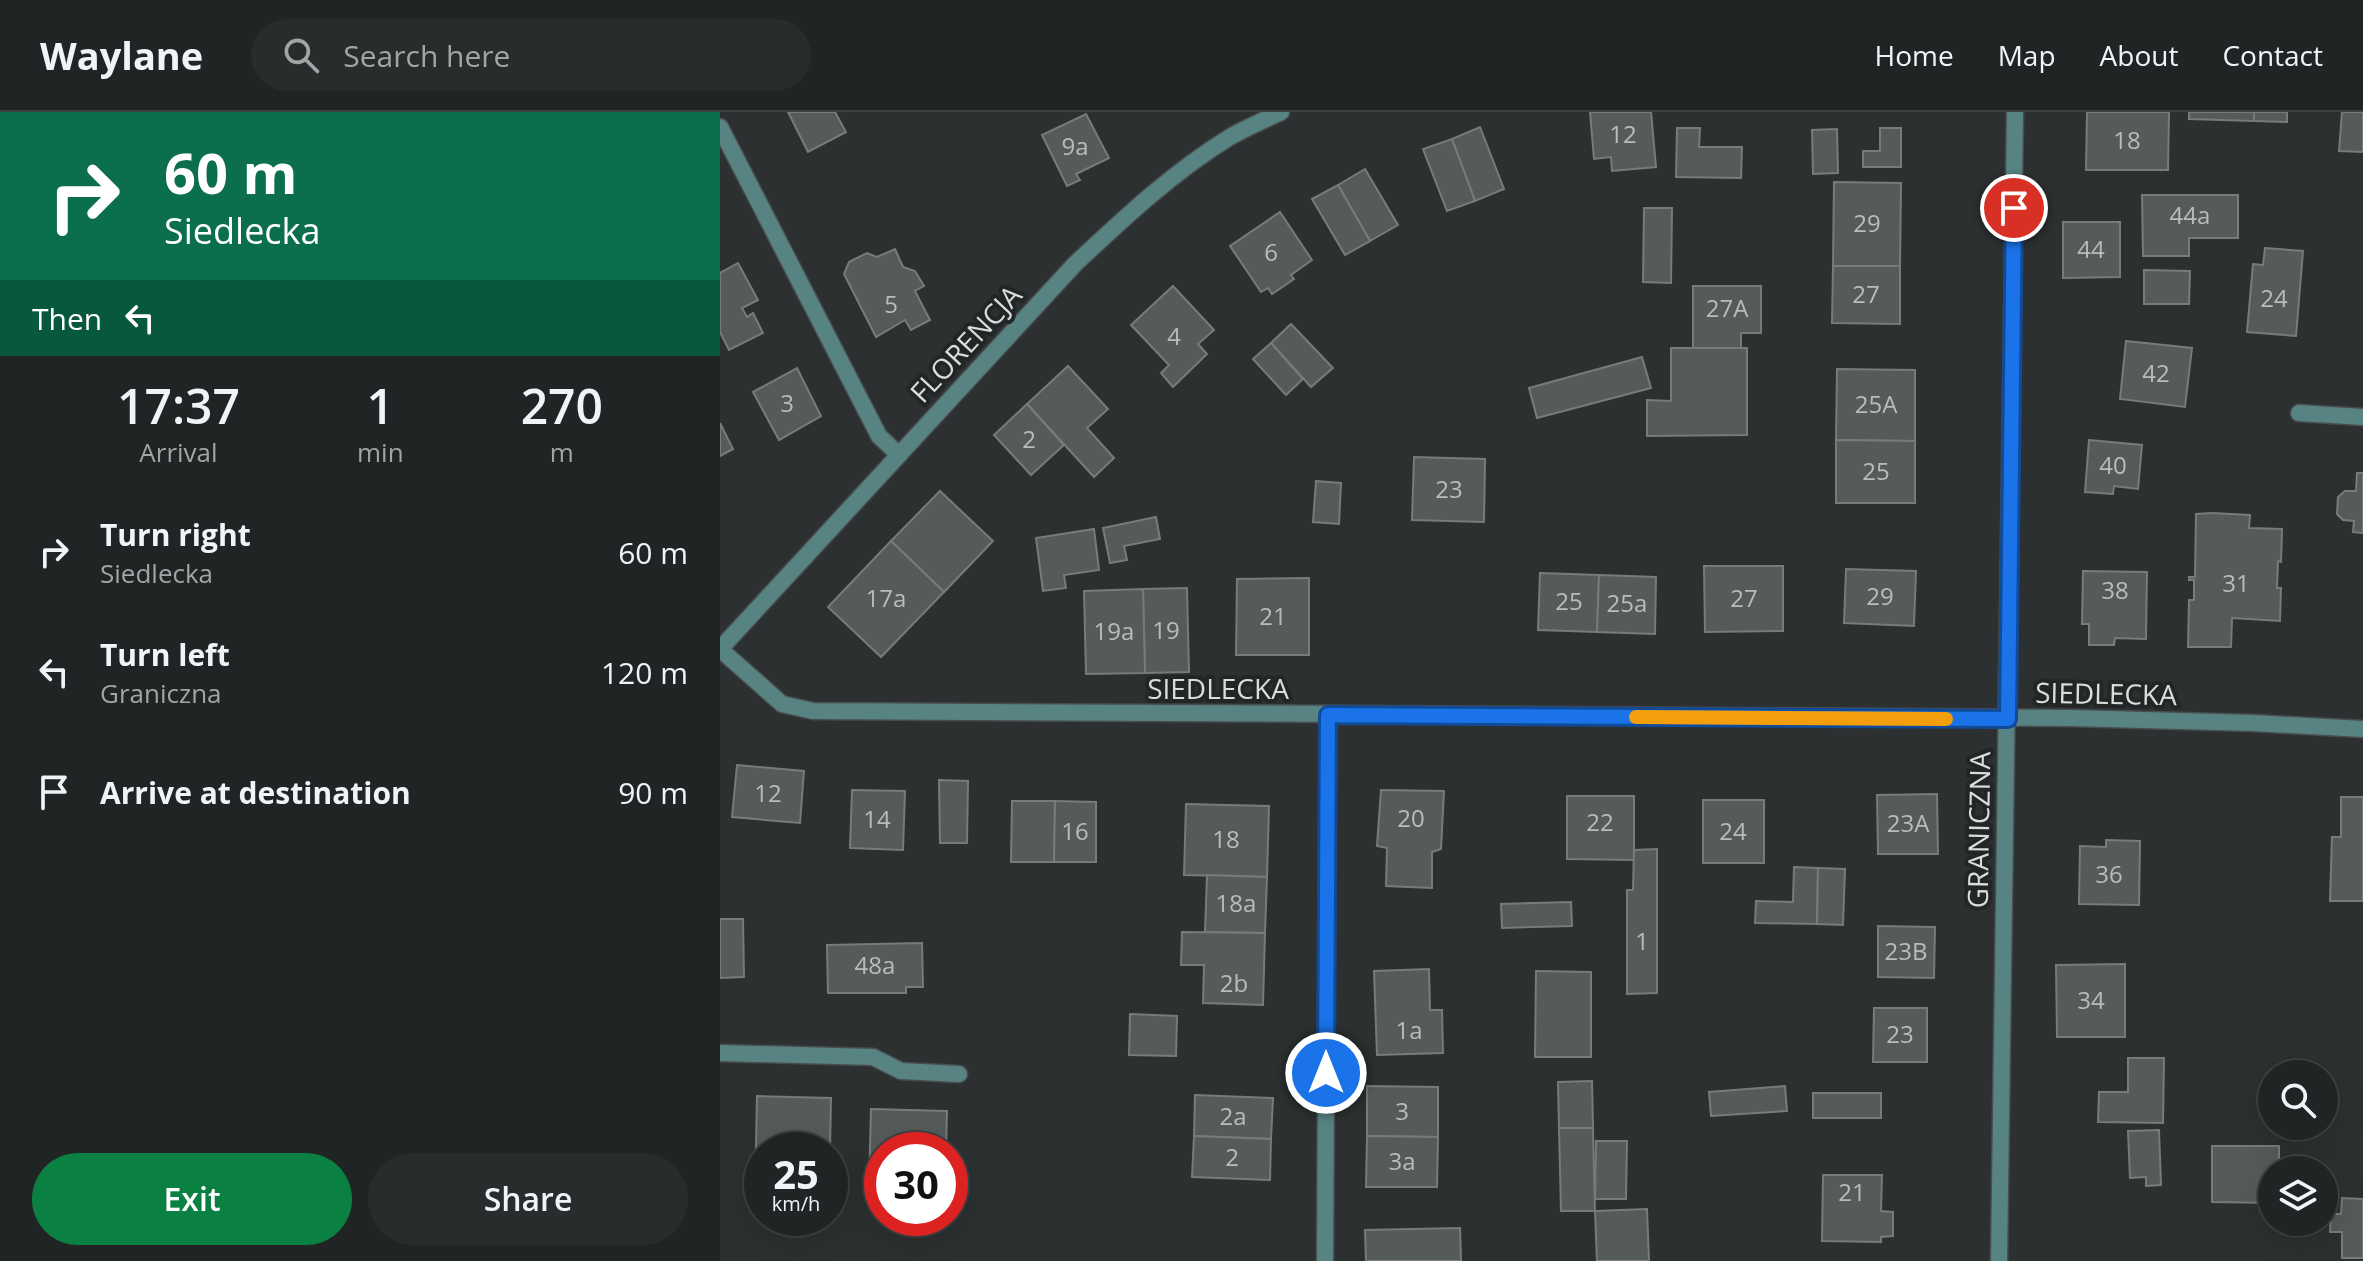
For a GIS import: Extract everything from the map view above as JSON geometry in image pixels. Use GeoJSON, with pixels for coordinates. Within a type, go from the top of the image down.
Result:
{"type":"FeatureCollection","features":[{"type":"Feature","properties":{"kind":"street","name":"FLORENCJA"},"geometry":{"type":"LineString","coordinates":[[720,648],[1075,264],[1133,210],[1184,169],[1231,137],[1281,112]]}},
{"type":"Feature","properties":{"kind":"street","name":"GRANICZNA"},"geometry":{"type":"LineString","coordinates":[[1999,1261],[2015,112]]}},
{"type":"Feature","properties":{"kind":"street"},"geometry":{"type":"LineString","coordinates":[[720,127],[879,436],[899,455]]}},
{"type":"Feature","properties":{"kind":"street"},"geometry":{"type":"LineString","coordinates":[[2299,413],[2363,417]]}},
{"type":"Feature","properties":{"kind":"street","name":"SIEDLECKA"},"geometry":{"type":"LineString","coordinates":[[720,648],[772,697],[800,710],[2008,719],[2253,723],[2363,729]]}},
{"type":"Feature","properties":{"kind":"street"},"geometry":{"type":"LineString","coordinates":[[1325,1261],[1328,715]]}},
{"type":"Feature","properties":{"kind":"street"},"geometry":{"type":"LineString","coordinates":[[720,1053],[873,1057],[901,1071],[959,1074]]}},
{"type":"Feature","properties":{"kind":"building"},"geometry":{"type":"Polygon","coordinates":[[[788,112],[835,112],[846,132],[808,152],[788,112]]]}},
{"type":"Feature","properties":{"kind":"building"},"geometry":{"type":"Polygon","coordinates":[[[1590,112],[1651,112],[1656,167],[1612,171],[1611,157],[1594,159],[1590,112]]]}},
{"type":"Feature","properties":{"kind":"building"},"geometry":{"type":"Polygon","coordinates":[[[2087,112],[2169,112],[2168,170],[2086,170],[2087,112]]]}},
{"type":"Feature","properties":{"kind":"building"},"geometry":{"type":"Polygon","coordinates":[[[2189,112],[2254,112],[2254,121],[2189,119],[2189,112]]]}},
{"type":"Feature","properties":{"kind":"building"},"geometry":{"type":"Polygon","coordinates":[[[2254,112],[2287,112],[2287,122],[2254,121],[2254,112]]]}},
{"type":"Feature","properties":{"kind":"building"},"geometry":{"type":"Polygon","coordinates":[[[2342,112],[2363,112],[2363,152],[2339,151],[2342,112]]]}},
{"type":"Feature","properties":{"kind":"building"},"geometry":{"type":"Polygon","coordinates":[[[1086,114],[1109,158],[1076,174],[1080,180],[1067,186],[1042,135],[1086,114]]]}},
{"type":"Feature","properties":{"kind":"building"},"geometry":{"type":"Polygon","coordinates":[[[1480,127],[1504,189],[1475,201],[1452,139],[1480,127]]]}},
{"type":"Feature","properties":{"kind":"building"},"geometry":{"type":"Polygon","coordinates":[[[1677,128],[1700,128],[1699,147],[1742,147],[1741,178],[1676,177],[1677,128]]]}},
{"type":"Feature","properties":{"kind":"building"},"geometry":{"type":"Polygon","coordinates":[[[1880,128],[1901,128],[1901,167],[1863,167],[1863,151],[1880,151],[1880,128]]]}},
{"type":"Feature","properties":{"kind":"building"},"geometry":{"type":"Polygon","coordinates":[[[1837,129],[1838,173],[1813,174],[1812,130],[1837,129]]]}},
{"type":"Feature","properties":{"kind":"building"},"geometry":{"type":"Polygon","coordinates":[[[1452,139],[1475,201],[1447,211],[1423,149],[1452,139]]]}},
{"type":"Feature","properties":{"kind":"building"},"geometry":{"type":"Polygon","coordinates":[[[1365,169],[1398,225],[1370,241],[1338,185],[1365,169]]]}},
{"type":"Feature","properties":{"kind":"building"},"geometry":{"type":"Polygon","coordinates":[[[1834,182],[1901,183],[1900,266],[1833,266],[1834,182]]]}},
{"type":"Feature","properties":{"kind":"building"},"geometry":{"type":"Polygon","coordinates":[[[1338,185],[1370,241],[1345,255],[1312,199],[1338,185]]]}},
{"type":"Feature","properties":{"kind":"building"},"geometry":{"type":"Polygon","coordinates":[[[2142,195],[2238,195],[2238,238],[2189,238],[2189,256],[2143,256],[2142,195]]]}},
{"type":"Feature","properties":{"kind":"building"},"geometry":{"type":"Polygon","coordinates":[[[1644,208],[1672,208],[1671,283],[1643,282],[1644,208]]]}},
{"type":"Feature","properties":{"kind":"building"},"geometry":{"type":"Polygon","coordinates":[[[1280,212],[1312,260],[1291,275],[1294,279],[1272,294],[1268,288],[1261,292],[1230,246],[1280,212]]]}},
{"type":"Feature","properties":{"kind":"building"},"geometry":{"type":"Polygon","coordinates":[[[2063,222],[2120,222],[2120,277],[2063,278],[2063,222]]]}},
{"type":"Feature","properties":{"kind":"building"},"geometry":{"type":"Polygon","coordinates":[[[2265,248],[2303,251],[2296,336],[2247,332],[2253,264],[2263,265],[2265,248]]]}},
{"type":"Feature","properties":{"kind":"building"},"geometry":{"type":"Polygon","coordinates":[[[895,249],[903,267],[915,271],[924,286],[915,291],[930,320],[911,330],[905,320],[876,337],[844,274],[849,262],[867,253],[877,257],[895,249]]]}},
{"type":"Feature","properties":{"kind":"building"},"geometry":{"type":"Polygon","coordinates":[[[738,263],[758,300],[742,308],[747,317],[753,313],[763,333],[729,350],[720,332],[720,273],[738,263]]]}},
{"type":"Feature","properties":{"kind":"building"},"geometry":{"type":"Polygon","coordinates":[[[1833,266],[1900,266],[1900,324],[1832,323],[1833,266]]]}},
{"type":"Feature","properties":{"kind":"building"},"geometry":{"type":"Polygon","coordinates":[[[2144,270],[2190,271],[2189,304],[2144,304],[2144,270]]]}},
{"type":"Feature","properties":{"kind":"building"},"geometry":{"type":"Polygon","coordinates":[[[1173,286],[1214,330],[1198,344],[1207,354],[1173,387],[1161,373],[1169,365],[1131,325],[1173,286]]]}},
{"type":"Feature","properties":{"kind":"building"},"geometry":{"type":"Polygon","coordinates":[[[1693,286],[1761,286],[1761,333],[1741,333],[1741,349],[1693,349],[1693,286]]]}},
{"type":"Feature","properties":{"kind":"building"},"geometry":{"type":"Polygon","coordinates":[[[1291,324],[1333,368],[1311,387],[1271,343],[1291,324]]]}},
{"type":"Feature","properties":{"kind":"building"},"geometry":{"type":"Polygon","coordinates":[[[2126,341],[2192,348],[2185,407],[2120,399],[2126,341]]]}},
{"type":"Feature","properties":{"kind":"building"},"geometry":{"type":"Polygon","coordinates":[[[1271,343],[1303,379],[1286,395],[1253,359],[1271,343]]]}},
{"type":"Feature","properties":{"kind":"building"},"geometry":{"type":"Polygon","coordinates":[[[1671,348],[1747,348],[1747,435],[1647,436],[1647,400],[1671,401],[1671,348]]]}},
{"type":"Feature","properties":{"kind":"building"},"geometry":{"type":"Polygon","coordinates":[[[1642,357],[1651,388],[1537,418],[1529,388],[1642,357]]]}},
{"type":"Feature","properties":{"kind":"building"},"geometry":{"type":"Polygon","coordinates":[[[1068,366],[1108,409],[1087,428],[1114,458],[1094,477],[1027,404],[1068,366]]]}},
{"type":"Feature","properties":{"kind":"building"},"geometry":{"type":"Polygon","coordinates":[[[797,368],[821,416],[779,440],[753,392],[797,368]]]}},
{"type":"Feature","properties":{"kind":"building"},"geometry":{"type":"Polygon","coordinates":[[[1837,369],[1915,370],[1915,441],[1836,440],[1837,369]]]}},
{"type":"Feature","properties":{"kind":"building"},"geometry":{"type":"Polygon","coordinates":[[[1027,404],[1064,445],[1031,475],[994,435],[1027,404]]]}},
{"type":"Feature","properties":{"kind":"building"},"geometry":{"type":"Polygon","coordinates":[[[720,423],[733,449],[720,456],[720,423]]]}},
{"type":"Feature","properties":{"kind":"building"},"geometry":{"type":"Polygon","coordinates":[[[1836,440],[1915,441],[1915,503],[1836,503],[1836,440]]]}},
{"type":"Feature","properties":{"kind":"building"},"geometry":{"type":"Polygon","coordinates":[[[2089,440],[2142,445],[2138,489],[2114,486],[2113,494],[2085,492],[2089,440]]]}},
{"type":"Feature","properties":{"kind":"building"},"geometry":{"type":"Polygon","coordinates":[[[1414,457],[1485,459],[1484,522],[1412,520],[1414,457]]]}},
{"type":"Feature","properties":{"kind":"building"},"geometry":{"type":"Polygon","coordinates":[[[2357,473],[2363,473],[2363,533],[2353,532],[2354,521],[2343,520],[2337,514],[2338,497],[2345,491],[2356,491],[2357,473]]]}},
{"type":"Feature","properties":{"kind":"building"},"geometry":{"type":"Polygon","coordinates":[[[1316,481],[1341,483],[1339,524],[1313,522],[1316,481]]]}},
{"type":"Feature","properties":{"kind":"building"},"geometry":{"type":"Polygon","coordinates":[[[940,491],[993,541],[944,592],[891,541],[940,491]]]}},
{"type":"Feature","properties":{"kind":"building"},"geometry":{"type":"Polygon","coordinates":[[[2196,514],[2250,515],[2249,528],[2282,529],[2277,588],[2281,588],[2280,621],[2232,618],[2231,647],[2188,647],[2189,600],[2194,600],[2194,580],[2189,580],[2189,577],[2195,577],[2196,514]]]}},
{"type":"Feature","properties":{"kind":"building"},"geometry":{"type":"Polygon","coordinates":[[[1156,517],[1160,539],[1124,546],[1127,560],[1110,563],[1103,528],[1156,517]]]}},
{"type":"Feature","properties":{"kind":"building"},"geometry":{"type":"Polygon","coordinates":[[[1094,529],[1099,570],[1064,575],[1066,588],[1043,591],[1036,538],[1094,529]]]}},
{"type":"Feature","properties":{"kind":"building"},"geometry":{"type":"Polygon","coordinates":[[[891,541],[944,592],[881,657],[828,607],[891,541]]]}},
{"type":"Feature","properties":{"kind":"building"},"geometry":{"type":"Polygon","coordinates":[[[1704,566],[1783,566],[1783,631],[1705,632],[1704,566]]]}},
{"type":"Feature","properties":{"kind":"building"},"geometry":{"type":"Polygon","coordinates":[[[1846,569],[1916,571],[1914,626],[1844,623],[1846,569]]]}},
{"type":"Feature","properties":{"kind":"building"},"geometry":{"type":"Polygon","coordinates":[[[2083,571],[2147,572],[2146,639],[2115,638],[2114,645],[2089,645],[2089,624],[2082,624],[2083,571]]]}},
{"type":"Feature","properties":{"kind":"building"},"geometry":{"type":"Polygon","coordinates":[[[1540,573],[1599,575],[1597,632],[1538,630],[1540,573]]]}},
{"type":"Feature","properties":{"kind":"building"},"geometry":{"type":"Polygon","coordinates":[[[1599,575],[1656,577],[1655,634],[1597,632],[1599,575]]]}},
{"type":"Feature","properties":{"kind":"building"},"geometry":{"type":"Polygon","coordinates":[[[1309,578],[1309,655],[1236,655],[1237,579],[1309,578]]]}},
{"type":"Feature","properties":{"kind":"building"},"geometry":{"type":"Polygon","coordinates":[[[1187,588],[1189,672],[1145,673],[1143,589],[1187,588]]]}},
{"type":"Feature","properties":{"kind":"building"},"geometry":{"type":"Polygon","coordinates":[[[1143,589],[1145,673],[1086,674],[1084,591],[1143,589]]]}},
{"type":"Feature","properties":{"kind":"building"},"geometry":{"type":"Polygon","coordinates":[[[737,765],[804,771],[800,823],[732,817],[737,765]]]}},
{"type":"Feature","properties":{"kind":"building"},"geometry":{"type":"Polygon","coordinates":[[[939,780],[968,781],[967,843],[940,843],[939,780]]]}},
{"type":"Feature","properties":{"kind":"building"},"geometry":{"type":"Polygon","coordinates":[[[852,790],[905,791],[903,850],[850,848],[852,790]]]}},
{"type":"Feature","properties":{"kind":"building"},"geometry":{"type":"Polygon","coordinates":[[[1381,790],[1444,791],[1441,849],[1432,852],[1432,888],[1386,886],[1387,848],[1377,846],[1381,790]]]}},
{"type":"Feature","properties":{"kind":"building"},"geometry":{"type":"Polygon","coordinates":[[[1937,794],[1938,854],[1878,854],[1877,795],[1937,794]]]}},
{"type":"Feature","properties":{"kind":"building"},"geometry":{"type":"Polygon","coordinates":[[[1567,796],[1634,796],[1634,860],[1567,859],[1567,796]]]}},
{"type":"Feature","properties":{"kind":"building"},"geometry":{"type":"Polygon","coordinates":[[[2341,797],[2363,797],[2363,901],[2330,901],[2332,837],[2341,837],[2341,797]]]}},
{"type":"Feature","properties":{"kind":"building"},"geometry":{"type":"Polygon","coordinates":[[[1703,800],[1764,800],[1764,863],[1703,863],[1703,800]]]}},
{"type":"Feature","properties":{"kind":"building"},"geometry":{"type":"Polygon","coordinates":[[[1012,801],[1055,801],[1054,862],[1011,862],[1012,801]]]}},
{"type":"Feature","properties":{"kind":"building"},"geometry":{"type":"Polygon","coordinates":[[[1055,801],[1096,802],[1096,862],[1054,862],[1055,801]]]}},
{"type":"Feature","properties":{"kind":"building"},"geometry":{"type":"Polygon","coordinates":[[[1186,804],[1269,806],[1267,877],[1184,875],[1186,804]]]}},
{"type":"Feature","properties":{"kind":"building"},"geometry":{"type":"Polygon","coordinates":[[[2106,840],[2140,841],[2139,905],[2079,904],[2080,846],[2106,847],[2106,840]]]}},
{"type":"Feature","properties":{"kind":"building"},"geometry":{"type":"Polygon","coordinates":[[[1657,849],[1657,993],[1627,994],[1627,890],[1633,890],[1634,850],[1657,849]]]}},
{"type":"Feature","properties":{"kind":"building"},"geometry":{"type":"Polygon","coordinates":[[[1794,867],[1818,868],[1817,924],[1755,923],[1756,901],[1793,902],[1794,867]]]}},
{"type":"Feature","properties":{"kind":"building"},"geometry":{"type":"Polygon","coordinates":[[[1818,868],[1845,869],[1843,925],[1817,924],[1818,868]]]}},
{"type":"Feature","properties":{"kind":"building"},"geometry":{"type":"Polygon","coordinates":[[[1207,875],[1267,877],[1265,933],[1205,932],[1207,875]]]}},
{"type":"Feature","properties":{"kind":"building"},"geometry":{"type":"Polygon","coordinates":[[[1571,902],[1572,926],[1502,928],[1501,904],[1571,902]]]}},
{"type":"Feature","properties":{"kind":"building"},"geometry":{"type":"Polygon","coordinates":[[[720,919],[743,919],[744,977],[720,978],[720,919]]]}},
{"type":"Feature","properties":{"kind":"building"},"geometry":{"type":"Polygon","coordinates":[[[1878,926],[1935,927],[1934,978],[1878,977],[1878,926]]]}},
{"type":"Feature","properties":{"kind":"building"},"geometry":{"type":"Polygon","coordinates":[[[1182,932],[1265,933],[1263,1005],[1203,1003],[1204,965],[1181,965],[1182,932]]]}},
{"type":"Feature","properties":{"kind":"building"},"geometry":{"type":"Polygon","coordinates":[[[922,943],[923,987],[906,987],[906,993],[828,993],[827,945],[922,943]]]}},
{"type":"Feature","properties":{"kind":"building"},"geometry":{"type":"Polygon","coordinates":[[[2125,964],[2125,1037],[2057,1037],[2056,965],[2125,964]]]}},
{"type":"Feature","properties":{"kind":"building"},"geometry":{"type":"Polygon","coordinates":[[[1429,969],[1430,1010],[1442,1010],[1443,1053],[1377,1055],[1374,971],[1429,969]]]}},
{"type":"Feature","properties":{"kind":"building"},"geometry":{"type":"Polygon","coordinates":[[[1536,971],[1591,972],[1591,1057],[1535,1057],[1536,971]]]}},
{"type":"Feature","properties":{"kind":"building"},"geometry":{"type":"Polygon","coordinates":[[[1874,1008],[1927,1008],[1927,1062],[1873,1062],[1874,1008]]]}},
{"type":"Feature","properties":{"kind":"building"},"geometry":{"type":"Polygon","coordinates":[[[1130,1014],[1177,1016],[1176,1056],[1129,1055],[1130,1014]]]}},
{"type":"Feature","properties":{"kind":"building"},"geometry":{"type":"Polygon","coordinates":[[[2128,1058],[2164,1058],[2163,1123],[2098,1122],[2099,1092],[2128,1092],[2128,1058]]]}},
{"type":"Feature","properties":{"kind":"building"},"geometry":{"type":"Polygon","coordinates":[[[1592,1081],[1593,1128],[1559,1128],[1558,1082],[1592,1081]]]}},
{"type":"Feature","properties":{"kind":"building"},"geometry":{"type":"Polygon","coordinates":[[[1367,1086],[1438,1087],[1438,1137],[1367,1136],[1367,1086]]]}},
{"type":"Feature","properties":{"kind":"building"},"geometry":{"type":"Polygon","coordinates":[[[1785,1086],[1787,1111],[1711,1116],[1709,1092],[1785,1086]]]}},
{"type":"Feature","properties":{"kind":"building"},"geometry":{"type":"Polygon","coordinates":[[[1813,1093],[1881,1093],[1881,1118],[1813,1118],[1813,1093]]]}},
{"type":"Feature","properties":{"kind":"building"},"geometry":{"type":"Polygon","coordinates":[[[1195,1095],[1273,1098],[1271,1139],[1194,1136],[1195,1095]]]}},
{"type":"Feature","properties":{"kind":"building"},"geometry":{"type":"Polygon","coordinates":[[[757,1096],[831,1098],[830,1132],[756,1132],[757,1096]]]}},
{"type":"Feature","properties":{"kind":"building"},"geometry":{"type":"Polygon","coordinates":[[[871,1109],[947,1111],[946,1132],[870,1132],[871,1109]]]}},
{"type":"Feature","properties":{"kind":"building"},"geometry":{"type":"Polygon","coordinates":[[[1559,1128],[1593,1128],[1595,1211],[1561,1211],[1559,1128]]]}},
{"type":"Feature","properties":{"kind":"building"},"geometry":{"type":"Polygon","coordinates":[[[2159,1130],[2161,1185],[2146,1186],[2146,1177],[2130,1178],[2128,1131],[2159,1130]]]}},
{"type":"Feature","properties":{"kind":"building"},"geometry":{"type":"Polygon","coordinates":[[[1194,1136],[1271,1139],[1270,1180],[1192,1177],[1194,1136]]]}},
{"type":"Feature","properties":{"kind":"building"},"geometry":{"type":"Polygon","coordinates":[[[1367,1136],[1438,1137],[1437,1187],[1366,1187],[1367,1136]]]}},
{"type":"Feature","properties":{"kind":"building"},"geometry":{"type":"Polygon","coordinates":[[[1596,1141],[1627,1141],[1626,1199],[1595,1199],[1596,1141]]]}},
{"type":"Feature","properties":{"kind":"building"},"geometry":{"type":"Polygon","coordinates":[[[2212,1146],[2279,1146],[2279,1156],[2258,1156],[2258,1203],[2212,1202],[2212,1146]]]}},
{"type":"Feature","properties":{"kind":"building"},"geometry":{"type":"Polygon","coordinates":[[[1823,1175],[1882,1175],[1881,1211],[1893,1212],[1893,1236],[1881,1237],[1881,1242],[1822,1241],[1823,1175]]]}},
{"type":"Feature","properties":{"kind":"building"},"geometry":{"type":"Polygon","coordinates":[[[2342,1198],[2363,1199],[2363,1258],[2342,1258],[2342,1232],[2338,1232],[2338,1214],[2341,1214],[2342,1198]]]}},
{"type":"Feature","properties":{"kind":"building"},"geometry":{"type":"Polygon","coordinates":[[[1647,1209],[1649,1261],[1597,1261],[1595,1211],[1647,1209]]]}},
{"type":"Feature","properties":{"kind":"building"},"geometry":{"type":"Polygon","coordinates":[[[1460,1228],[1461,1261],[1366,1261],[1365,1230],[1460,1228]]]}},
{"type":"Feature","properties":{"kind":"slow traffic"},"geometry":{"type":"LineString","coordinates":[[1636,717],[1946,719]]}},
{"type":"Feature","properties":{"kind":"route"},"geometry":{"type":"LineString","coordinates":[[1326,1073],[1328,715],[2008,719],[2014,208]]}}]}
